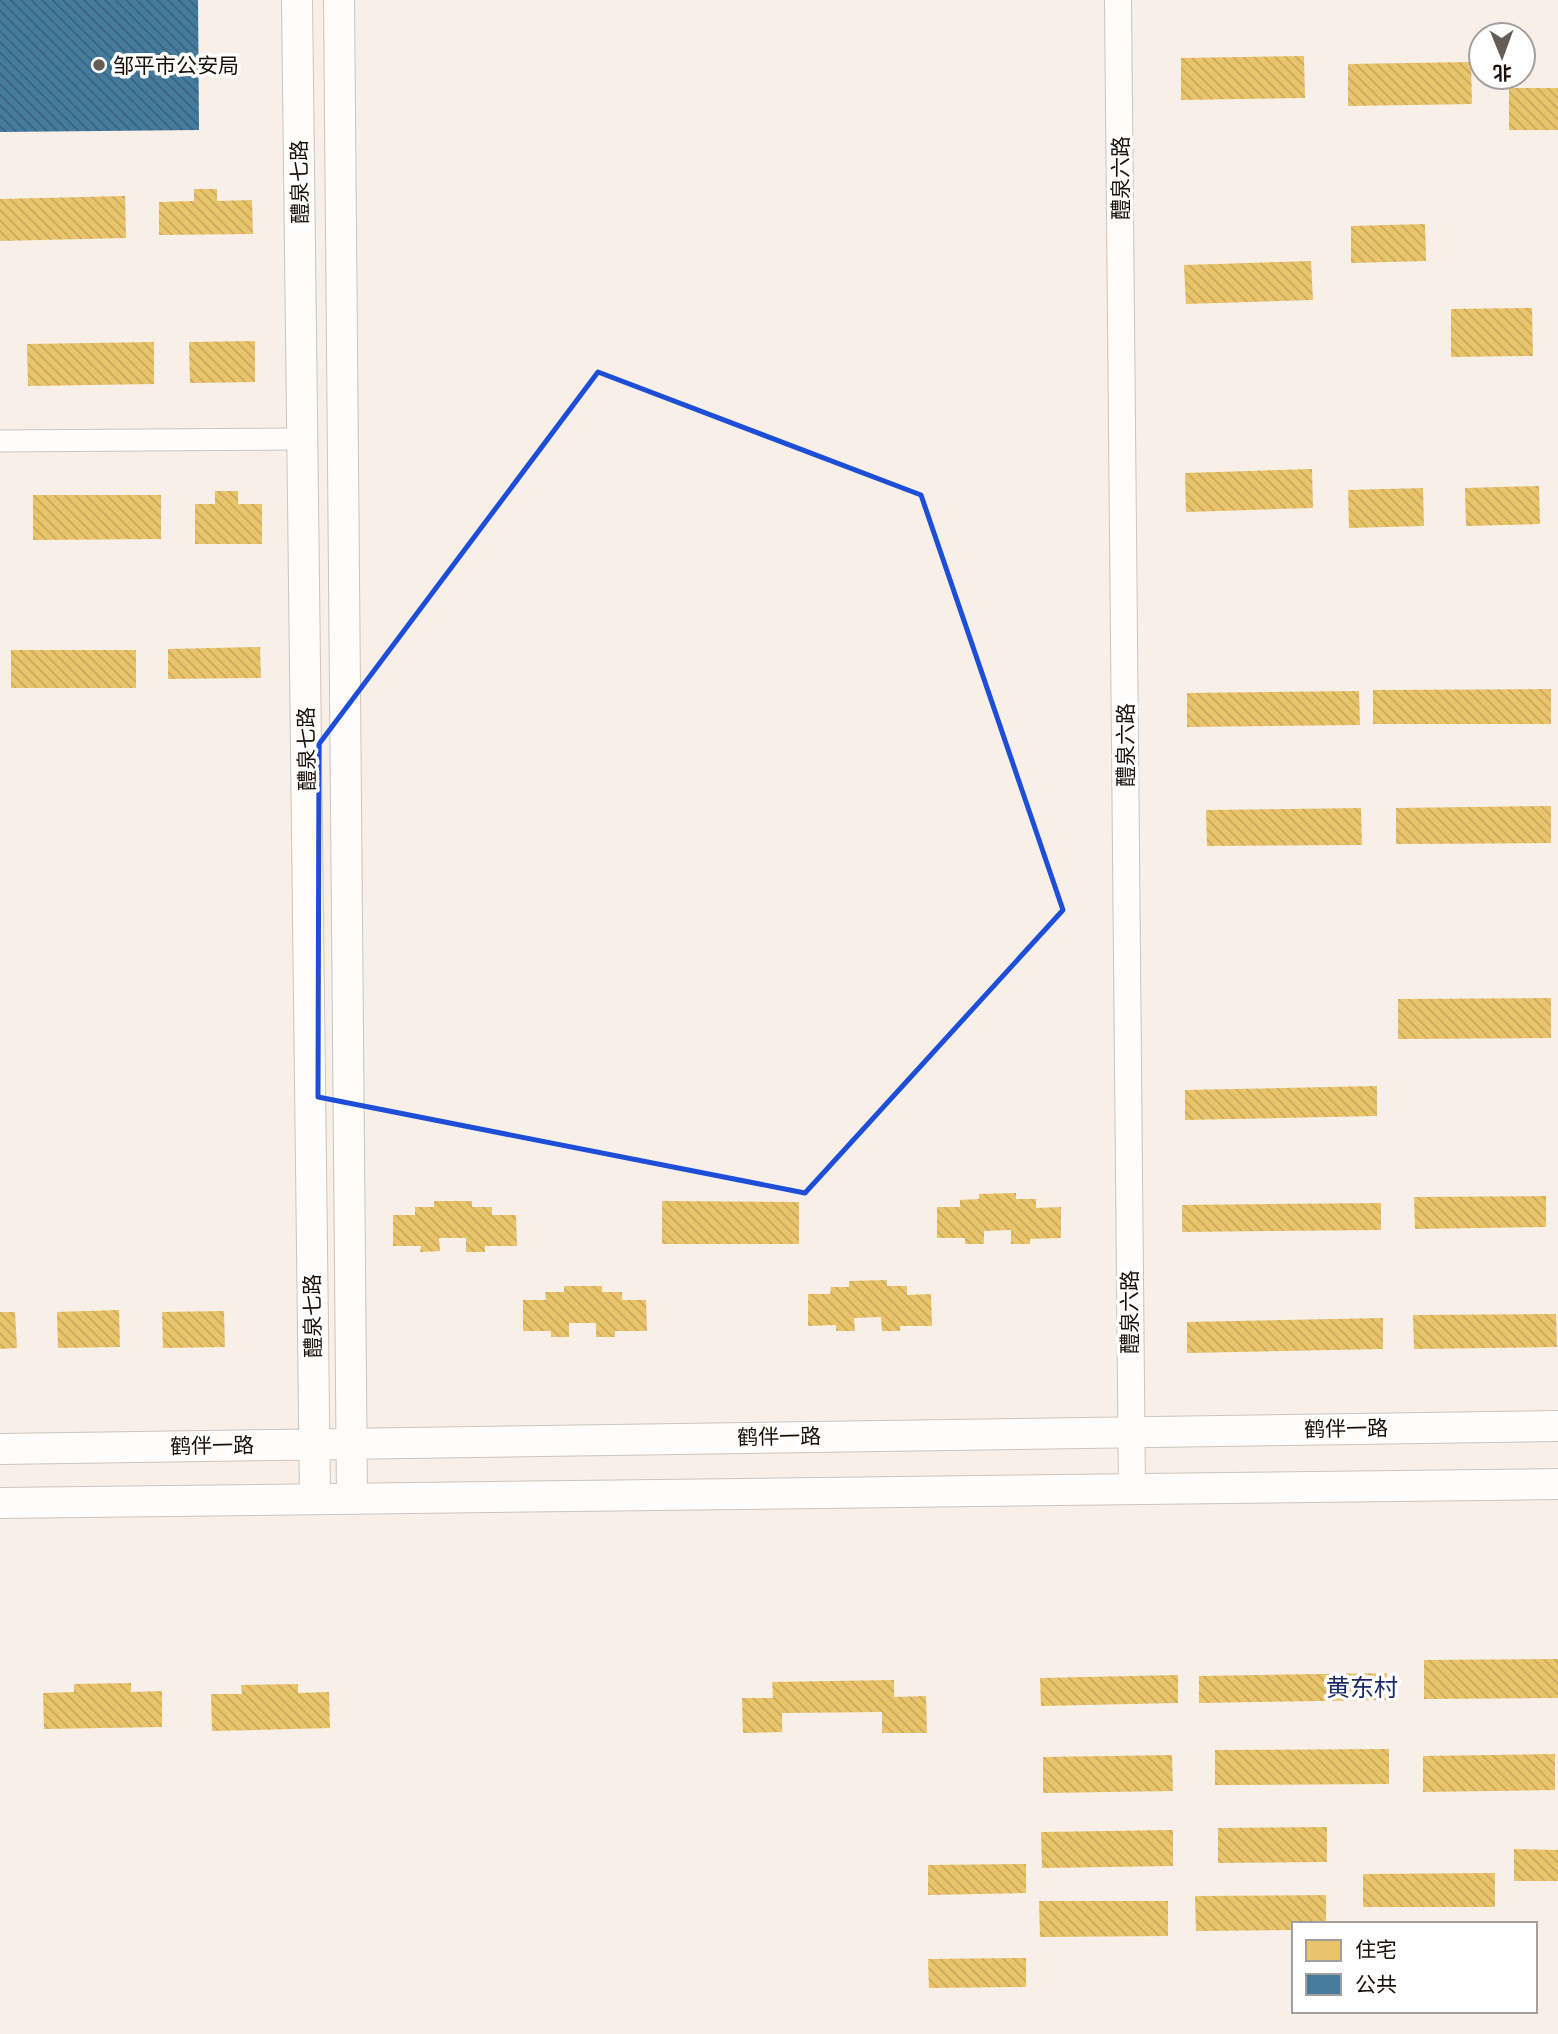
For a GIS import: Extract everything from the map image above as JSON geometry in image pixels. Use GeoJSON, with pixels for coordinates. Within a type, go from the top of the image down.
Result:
{"type":"FeatureCollection","features":[{"type":"Feature","properties":{"kind":"main road","name":"醴泉七路"},"geometry":{"type":"LineString","coordinates":[[297,0],[314,1499]]}},
{"type":"Feature","properties":{"kind":"main road"},"geometry":{"type":"LineString","coordinates":[[339,0],[354,1442],[352,1498]]}},
{"type":"Feature","properties":{"kind":"main road","name":"鹤伴一路"},"geometry":{"type":"LineString","coordinates":[[0,1449],[314,1442],[1558,1426]]}},
{"type":"Feature","properties":{"kind":"main road"},"geometry":{"type":"LineString","coordinates":[[0,1503],[1558,1484]]}},
{"type":"Feature","properties":{"kind":"street","name":"醴泉六路"},"geometry":{"type":"LineString","coordinates":[[1118,0],[1132,1491]]}},
{"type":"Feature","properties":{"kind":"street"},"geometry":{"type":"LineString","coordinates":[[0,441],[302,439]]}},
{"type":"Feature","properties":{"kind":"highlighted area"},"geometry":{"type":"Polygon","coordinates":[[[598,372],[921,495],[1063,910],[805,1193],[318,1097],[319,744],[598,372]]]}},
{"type":"Feature","properties":{"kind":"building: 住宅"},"geometry":{"type":"Polygon","coordinates":[[[1304,56],[1305,98],[1181,100],[1181,58],[1304,56]]]}},
{"type":"Feature","properties":{"kind":"building: 住宅"},"geometry":{"type":"Polygon","coordinates":[[[1467,62],[1467,91],[1472,91],[1472,104],[1348,106],[1348,64],[1467,62]]]}},
{"type":"Feature","properties":{"kind":"building: 住宅"},"geometry":{"type":"Polygon","coordinates":[[[1558,88],[1558,130],[1509,130],[1509,91],[1558,88]]]}},
{"type":"Feature","properties":{"kind":"building: 住宅"},"geometry":{"type":"Polygon","coordinates":[[[194,189],[217,189],[217,201],[252,200],[253,234],[159,235],[159,202],[194,201],[194,189]]]}},
{"type":"Feature","properties":{"kind":"building: 住宅"},"geometry":{"type":"Polygon","coordinates":[[[125,196],[126,238],[0,241],[0,199],[125,196]]]}},
{"type":"Feature","properties":{"kind":"building: 住宅"},"geometry":{"type":"Polygon","coordinates":[[[1425,224],[1426,261],[1351,263],[1351,226],[1425,224]]]}},
{"type":"Feature","properties":{"kind":"building: 住宅"},"geometry":{"type":"Polygon","coordinates":[[[1311,261],[1313,300],[1186,304],[1184,265],[1311,261]]]}},
{"type":"Feature","properties":{"kind":"building: 住宅"},"geometry":{"type":"Polygon","coordinates":[[[1532,308],[1533,356],[1451,357],[1451,309],[1532,308]]]}},
{"type":"Feature","properties":{"kind":"building: 住宅"},"geometry":{"type":"Polygon","coordinates":[[[255,341],[255,382],[190,383],[189,342],[255,341]]]}},
{"type":"Feature","properties":{"kind":"building: 住宅"},"geometry":{"type":"Polygon","coordinates":[[[154,342],[154,384],[28,386],[27,344],[154,342]]]}},
{"type":"Feature","properties":{"kind":"building: 住宅"},"geometry":{"type":"Polygon","coordinates":[[[1312,469],[1313,508],[1186,512],[1185,473],[1312,469]]]}},
{"type":"Feature","properties":{"kind":"building: 住宅"},"geometry":{"type":"Polygon","coordinates":[[[1539,486],[1540,524],[1466,526],[1465,488],[1539,486]]]}},
{"type":"Feature","properties":{"kind":"building: 住宅"},"geometry":{"type":"Polygon","coordinates":[[[1423,488],[1424,526],[1349,528],[1348,490],[1423,488]]]}},
{"type":"Feature","properties":{"kind":"building: 住宅"},"geometry":{"type":"Polygon","coordinates":[[[215,491],[238,491],[238,504],[262,504],[262,544],[195,544],[195,504],[215,504],[215,491]]]}},
{"type":"Feature","properties":{"kind":"building: 住宅"},"geometry":{"type":"Polygon","coordinates":[[[33,495],[161,495],[161,539],[33,540],[33,495]]]}},
{"type":"Feature","properties":{"kind":"building: 住宅"},"geometry":{"type":"Polygon","coordinates":[[[260,647],[261,678],[168,679],[168,649],[260,647]]]}},
{"type":"Feature","properties":{"kind":"building: 住宅"},"geometry":{"type":"Polygon","coordinates":[[[11,650],[136,650],[136,688],[11,688],[11,650]]]}},
{"type":"Feature","properties":{"kind":"building: 住宅"},"geometry":{"type":"Polygon","coordinates":[[[1551,689],[1551,724],[1373,724],[1373,690],[1551,689]]]}},
{"type":"Feature","properties":{"kind":"building: 住宅"},"geometry":{"type":"Polygon","coordinates":[[[1359,691],[1360,725],[1187,727],[1187,693],[1359,691]]]}},
{"type":"Feature","properties":{"kind":"building: 住宅"},"geometry":{"type":"Polygon","coordinates":[[[1551,806],[1551,843],[1396,844],[1396,808],[1551,806]]]}},
{"type":"Feature","properties":{"kind":"building: 住宅"},"geometry":{"type":"Polygon","coordinates":[[[1361,808],[1362,845],[1207,846],[1206,810],[1361,808]]]}},
{"type":"Feature","properties":{"kind":"building: 住宅"},"geometry":{"type":"Polygon","coordinates":[[[1551,998],[1551,1038],[1398,1039],[1398,999],[1551,998]]]}},
{"type":"Feature","properties":{"kind":"building: 住宅"},"geometry":{"type":"Polygon","coordinates":[[[1377,1086],[1377,1116],[1185,1120],[1185,1090],[1377,1086]]]}},
{"type":"Feature","properties":{"kind":"building: 住宅"},"geometry":{"type":"Polygon","coordinates":[[[1016,1193],[1016,1199],[1036,1199],[1036,1208],[1061,1207],[1061,1238],[1030,1239],[1030,1244],[1011,1244],[1011,1230],[984,1231],[984,1244],[965,1244],[965,1238],[937,1238],[937,1207],[960,1207],[960,1200],[979,1199],[979,1194],[1016,1193]]]}},
{"type":"Feature","properties":{"kind":"building: 住宅"},"geometry":{"type":"Polygon","coordinates":[[[1546,1196],[1546,1227],[1415,1229],[1414,1197],[1546,1196]]]}},
{"type":"Feature","properties":{"kind":"building: 住宅"},"geometry":{"type":"Polygon","coordinates":[[[434,1201],[472,1201],[472,1207],[492,1207],[492,1215],[516,1215],[517,1246],[485,1246],[485,1252],[466,1252],[466,1238],[439,1238],[440,1251],[420,1252],[421,1246],[393,1246],[393,1215],[415,1215],[415,1207],[434,1207],[434,1201]]]}},
{"type":"Feature","properties":{"kind":"building: 住宅"},"geometry":{"type":"Polygon","coordinates":[[[662,1201],[799,1202],[799,1244],[662,1244],[662,1201]]]}},
{"type":"Feature","properties":{"kind":"building: 住宅"},"geometry":{"type":"Polygon","coordinates":[[[1381,1203],[1381,1230],[1182,1232],[1182,1205],[1381,1203]]]}},
{"type":"Feature","properties":{"kind":"building: 住宅"},"geometry":{"type":"Polygon","coordinates":[[[887,1280],[887,1286],[907,1286],[907,1295],[931,1294],[932,1326],[900,1326],[900,1331],[882,1331],[881,1317],[854,1318],[855,1331],[836,1331],[836,1325],[808,1326],[808,1294],[830,1294],[831,1287],[849,1287],[849,1281],[887,1280]]]}},
{"type":"Feature","properties":{"kind":"building: 住宅"},"geometry":{"type":"Polygon","coordinates":[[[564,1286],[602,1286],[602,1292],[622,1292],[622,1300],[646,1300],[647,1331],[615,1331],[615,1337],[596,1337],[596,1323],[569,1323],[569,1337],[551,1337],[551,1331],[523,1331],[523,1300],[546,1300],[545,1292],[564,1292],[564,1286]]]}},
{"type":"Feature","properties":{"kind":"building: 住宅"},"geometry":{"type":"Polygon","coordinates":[[[119,1310],[120,1347],[58,1348],[57,1312],[119,1310]]]}},
{"type":"Feature","properties":{"kind":"building: 住宅"},"geometry":{"type":"Polygon","coordinates":[[[224,1311],[225,1347],[163,1348],[162,1312],[224,1311]]]}},
{"type":"Feature","properties":{"kind":"building: 住宅"},"geometry":{"type":"Polygon","coordinates":[[[0,1312],[15,1312],[17,1348],[0,1349],[0,1312]]]}},
{"type":"Feature","properties":{"kind":"building: 住宅"},"geometry":{"type":"Polygon","coordinates":[[[1556,1314],[1557,1347],[1414,1349],[1413,1315],[1556,1314]]]}},
{"type":"Feature","properties":{"kind":"building: 住宅"},"geometry":{"type":"Polygon","coordinates":[[[1383,1318],[1383,1349],[1187,1353],[1187,1322],[1383,1318]]]}},
{"type":"Feature","properties":{"kind":"building: 住宅"},"geometry":{"type":"Polygon","coordinates":[[[1558,1659],[1558,1698],[1424,1699],[1424,1660],[1558,1659]]]}},
{"type":"Feature","properties":{"kind":"building: 住宅"},"geometry":{"type":"Polygon","coordinates":[[[1387,1673],[1387,1700],[1199,1703],[1199,1676],[1387,1673]]]}},
{"type":"Feature","properties":{"kind":"building: 住宅"},"geometry":{"type":"Polygon","coordinates":[[[1178,1675],[1178,1703],[1041,1706],[1040,1678],[1178,1675]]]}},
{"type":"Feature","properties":{"kind":"building: 住宅"},"geometry":{"type":"Polygon","coordinates":[[[894,1680],[894,1697],[926,1696],[927,1733],[882,1733],[882,1712],[782,1713],[782,1732],[743,1733],[742,1698],[773,1698],[772,1682],[894,1680]]]}},
{"type":"Feature","properties":{"kind":"building: 住宅"},"geometry":{"type":"Polygon","coordinates":[[[131,1683],[131,1692],[162,1691],[162,1727],[44,1729],[43,1693],[74,1692],[74,1684],[131,1683]]]}},
{"type":"Feature","properties":{"kind":"building: 住宅"},"geometry":{"type":"Polygon","coordinates":[[[298,1684],[298,1693],[329,1692],[330,1728],[212,1731],[211,1694],[242,1694],[241,1685],[298,1684]]]}},
{"type":"Feature","properties":{"kind":"building: 住宅"},"geometry":{"type":"Polygon","coordinates":[[[1389,1749],[1389,1784],[1215,1785],[1215,1750],[1389,1749]]]}},
{"type":"Feature","properties":{"kind":"building: 住宅"},"geometry":{"type":"Polygon","coordinates":[[[1555,1754],[1555,1790],[1423,1792],[1423,1756],[1555,1754]]]}},
{"type":"Feature","properties":{"kind":"building: 住宅"},"geometry":{"type":"Polygon","coordinates":[[[1172,1755],[1173,1791],[1043,1793],[1043,1757],[1172,1755]]]}},
{"type":"Feature","properties":{"kind":"building: 住宅"},"geometry":{"type":"Polygon","coordinates":[[[1327,1827],[1327,1862],[1218,1863],[1218,1828],[1327,1827]]]}},
{"type":"Feature","properties":{"kind":"building: 住宅"},"geometry":{"type":"Polygon","coordinates":[[[1173,1830],[1173,1866],[1042,1868],[1041,1832],[1173,1830]]]}},
{"type":"Feature","properties":{"kind":"building: 住宅"},"geometry":{"type":"Polygon","coordinates":[[[1514,1849],[1558,1850],[1558,1881],[1514,1881],[1514,1849]]]}},
{"type":"Feature","properties":{"kind":"building: 住宅"},"geometry":{"type":"Polygon","coordinates":[[[1026,1864],[1026,1893],[928,1895],[928,1865],[1026,1864]]]}},
{"type":"Feature","properties":{"kind":"building: 住宅"},"geometry":{"type":"Polygon","coordinates":[[[1495,1873],[1495,1907],[1363,1907],[1363,1874],[1495,1873]]]}},
{"type":"Feature","properties":{"kind":"building: 住宅"},"geometry":{"type":"Polygon","coordinates":[[[1326,1895],[1326,1922],[1292,1922],[1292,1930],[1196,1931],[1195,1896],[1326,1895]]]}},
{"type":"Feature","properties":{"kind":"building: 住宅"},"geometry":{"type":"Polygon","coordinates":[[[1039,1901],[1168,1901],[1168,1936],[1040,1937],[1039,1901]]]}},
{"type":"Feature","properties":{"kind":"building: 住宅"},"geometry":{"type":"Polygon","coordinates":[[[1026,1958],[1026,1987],[929,1988],[928,1959],[1026,1958]]]}},
{"type":"Feature","properties":{"kind":"building: 公共","name":"邹平市公安局"},"geometry":{"type":"Polygon","coordinates":[[[0,0],[198,0],[199,130],[0,132],[0,0]]]}},
{"type":"Feature","properties":{"kind":"place","name":"邹平市公安局"},"geometry":{"type":"Point","coordinates":[99,65]}},
{"type":"Feature","properties":{"kind":"district","name":"黄东村"},"geometry":{"type":"Point","coordinates":[1362,1687]}}]}
